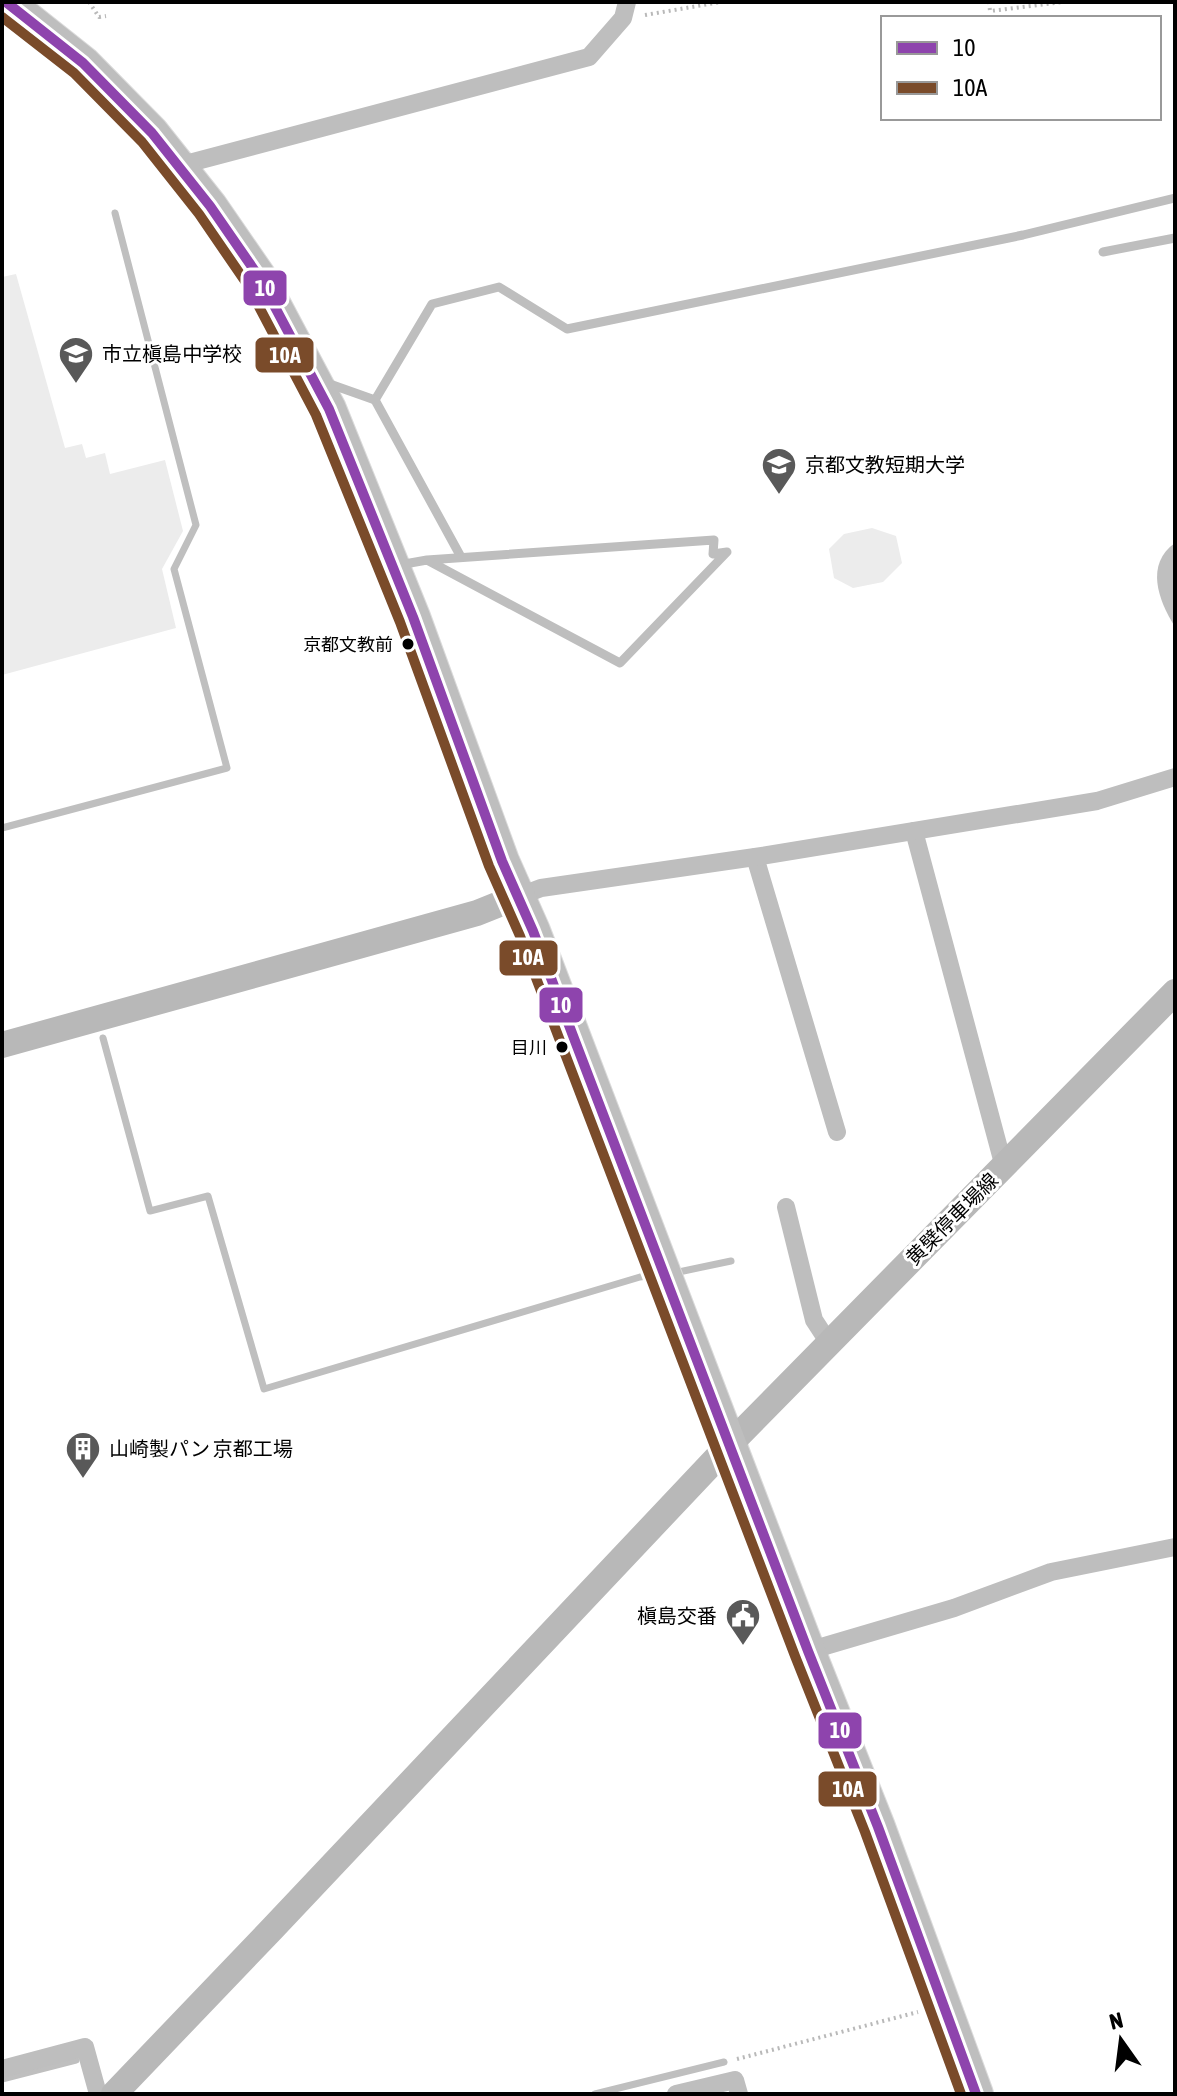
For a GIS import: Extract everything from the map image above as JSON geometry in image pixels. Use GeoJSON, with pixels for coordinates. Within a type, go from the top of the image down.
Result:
{"type":"FeatureCollection","features":[{"type":"Feature","properties":{"kind":"highway"},"geometry":{"type":"LineString","coordinates":[[6,2],[83,63],[152,133],[210,206],[259,277],[329,409],[413,617],[502,861],[533,931],[756,1509],[976,2094]]}},
{"type":"Feature","properties":{"kind":"street"},"geometry":{"type":"LineString","coordinates":[[178,166],[589,57],[625,10]]}},
{"type":"Feature","properties":{"kind":"street"},"geometry":{"type":"LineString","coordinates":[[2,1045],[462,917],[541,888],[755,857],[1097,801],[1175,777]]}},
{"type":"Feature","properties":{"kind":"street"},"geometry":{"type":"LineString","coordinates":[[914,831],[1004,1167]]}},
{"type":"Feature","properties":{"kind":"street"},"geometry":{"type":"LineString","coordinates":[[755,857],[837,1132]]}},
{"type":"Feature","properties":{"kind":"street","name":"黄檗停車場線"},"geometry":{"type":"LineString","coordinates":[[114,2094],[729,1445],[1175,992]]}},
{"type":"Feature","properties":{"kind":"street"},"geometry":{"type":"LineString","coordinates":[[786,1207],[814,1320],[829,1343]]}},
{"type":"Feature","properties":{"kind":"street"},"geometry":{"type":"LineString","coordinates":[[808,1651],[954,1608],[1051,1572],[1175,1547]]}},
{"type":"Feature","properties":{"kind":"street"},"geometry":{"type":"LineString","coordinates":[[2,2069],[85,2047],[98,2094]]}},
{"type":"Feature","properties":{"kind":"street"},"geometry":{"type":"LineString","coordinates":[[676,2094],[737,2087]]}},
{"type":"Feature","properties":{"kind":"lane"},"geometry":{"type":"LineString","coordinates":[[375,400],[432,304],[446,300],[499,287],[567,329],[1023,235],[1175,198]]}},
{"type":"Feature","properties":{"kind":"lane"},"geometry":{"type":"LineString","coordinates":[[1103,252],[1175,238]]}},
{"type":"Feature","properties":{"kind":"lane"},"geometry":{"type":"LineString","coordinates":[[313,379],[375,400],[461,557]]}},
{"type":"Feature","properties":{"kind":"lane"},"geometry":{"type":"LineString","coordinates":[[393,566],[427,560],[461,557],[714,540],[713,554],[727,552],[620,663],[427,560]]}},
{"type":"Feature","properties":{"kind":"path"},"geometry":{"type":"LineString","coordinates":[[89,2],[99,17],[106,16]]}},
{"type":"Feature","properties":{"kind":"path"},"geometry":{"type":"LineString","coordinates":[[625,10],[721,2]]}},
{"type":"Feature","properties":{"kind":"path"},"geometry":{"type":"LineString","coordinates":[[989,2],[990,11],[1063,2]]}},
{"type":"Feature","properties":{"kind":"path"},"geometry":{"type":"LineString","coordinates":[[737,2087],[732,2061],[917,2012]]}},
{"type":"Feature","properties":{"kind":"shaded area"},"geometry":{"type":"Polygon","coordinates":[[[16,274],[65,448],[82,444],[86,458],[105,453],[110,474],[165,460],[183,531],[162,569],[176,628],[2,675],[2,277],[16,274]]]}},
{"type":"Feature","properties":{"kind":"shaded area"},"geometry":{"type":"Polygon","coordinates":[[[872,528],[896,536],[902,563],[883,582],[853,588],[834,578],[829,549],[844,534],[872,528]]]}},
{"type":"Feature","properties":{"kind":"shaded area"},"geometry":{"type":"Polygon","coordinates":[[[1175,543],[1175,627],[1160,594],[1157,572],[1160,561],[1175,543]]]}},
{"type":"Feature","properties":{"kind":"waterway"},"geometry":{"type":"LineString","coordinates":[[2,828],[227,768],[174,569],[196,525],[115,213]]}},
{"type":"Feature","properties":{"kind":"waterway"},"geometry":{"type":"LineString","coordinates":[[103,1038],[150,1211],[208,1196],[264,1389],[654,1275]]}},
{"type":"Feature","properties":{"kind":"waterway"},"geometry":{"type":"LineString","coordinates":[[674,1273],[731,1261]]}},
{"type":"Feature","properties":{"kind":"waterway"},"geometry":{"type":"LineString","coordinates":[[2,2079],[76,2060]]}},
{"type":"Feature","properties":{"kind":"waterway"},"geometry":{"type":"LineString","coordinates":[[595,2094],[724,2062]]}},
{"type":"Feature","properties":{"kind":"transit line","name":"10"},"geometry":{"type":"LineString","coordinates":[[6,2],[83,63],[152,133],[210,206],[259,277],[329,409],[413,617],[502,861],[533,931],[878,1827],[976,2094]]}},
{"type":"Feature","properties":{"kind":"transit line","name":"10A"},"geometry":{"type":"LineString","coordinates":[[2,17],[74,73],[142,142],[199,214],[247,284],[316,415],[400,622],[489,866],[520,936],[865,1832],[961,2094]]}},
{"type":"Feature","properties":{"kind":"place","name":"市立槇島中学校"},"geometry":{"type":"Point","coordinates":[76,385]}},
{"type":"Feature","properties":{"kind":"place","name":"京都文教短期大学"},"geometry":{"type":"Point","coordinates":[779,496]}},
{"type":"Feature","properties":{"kind":"place","name":"京都文教前"},"geometry":{"type":"Point","coordinates":[408,644]}},
{"type":"Feature","properties":{"kind":"place","name":"目川"},"geometry":{"type":"Point","coordinates":[562,1047]}},
{"type":"Feature","properties":{"kind":"place","name":"山崎製パン 京都工場"},"geometry":{"type":"Point","coordinates":[83,1480]}},
{"type":"Feature","properties":{"kind":"place","name":"槇島交番"},"geometry":{"type":"Point","coordinates":[743,1647]}}]}
